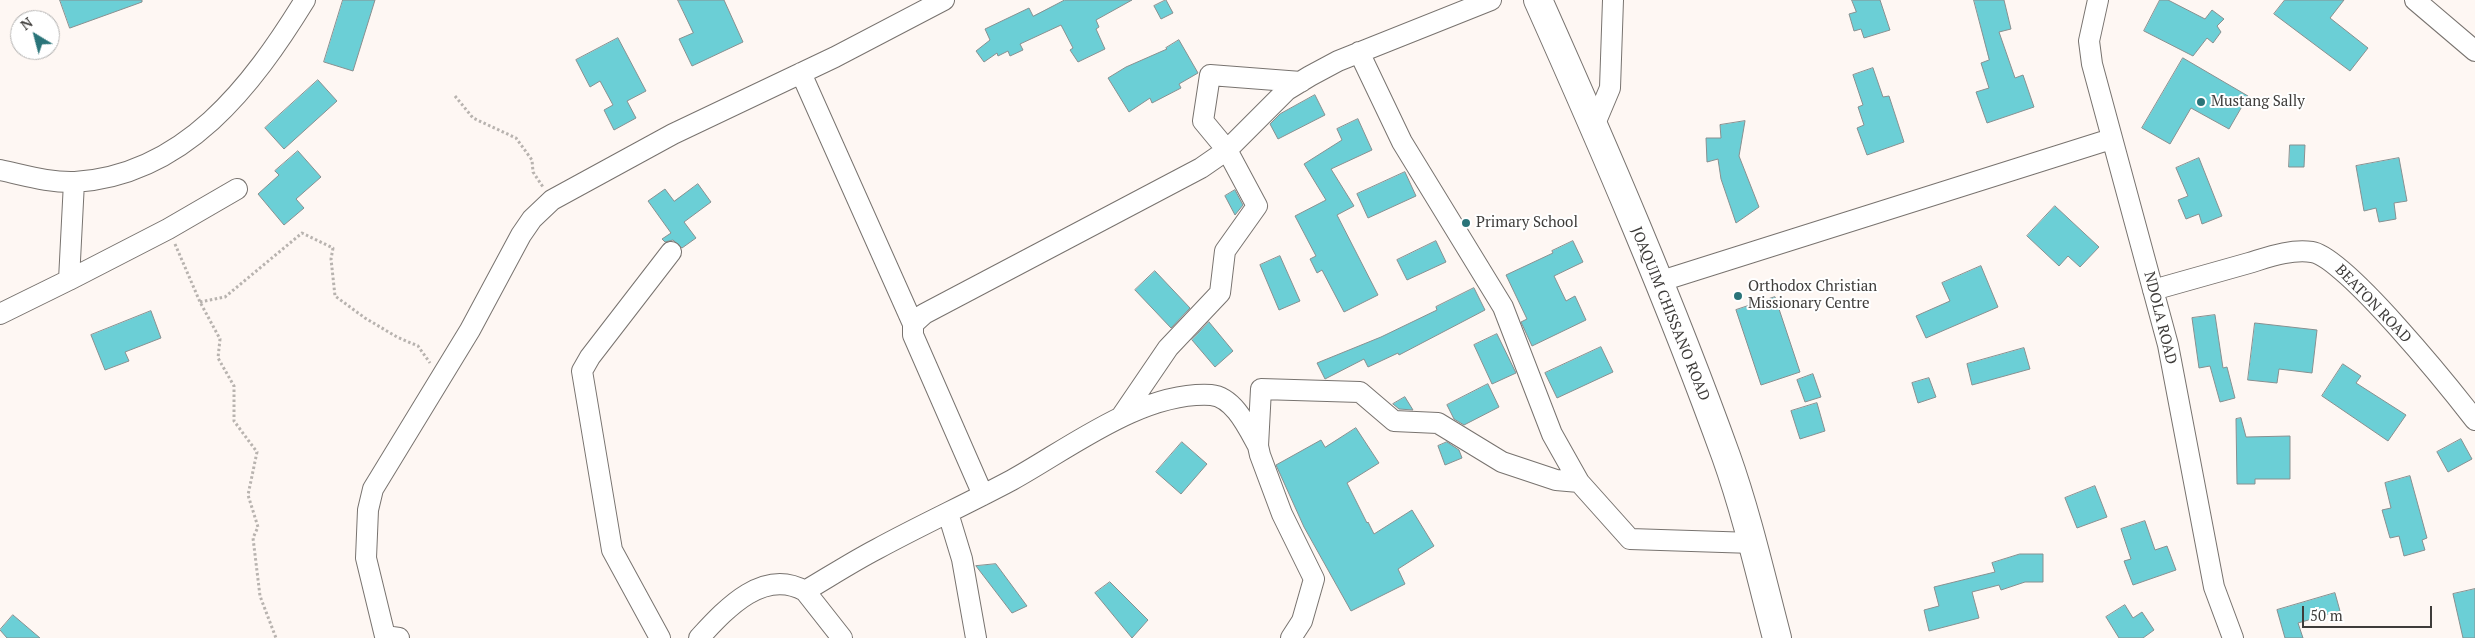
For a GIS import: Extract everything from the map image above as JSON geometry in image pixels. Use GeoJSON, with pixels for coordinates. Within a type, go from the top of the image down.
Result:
{"type":"FeatureCollection","features":[{"type":"Feature","properties":{"kind":"highway","name":"JOAQUIM CHISSANO ROAD"},"geometry":{"type":"LineString","coordinates":[[1538,0],[1594,126],[1726,456],[1753,543],[1777,638]]}},
{"type":"Feature","properties":{"kind":"street"},"geometry":{"type":"LineString","coordinates":[[0,170],[43,179],[74,182],[118,174],[160,159],[192,138],[233,100],[273,53],[306,0]]}},
{"type":"Feature","properties":{"kind":"street"},"geometry":{"type":"LineString","coordinates":[[399,638],[385,636],[366,558],[368,510],[374,489],[474,322],[521,235],[532,219],[552,200],[673,134],[801,73],[944,0]]}},
{"type":"Feature","properties":{"kind":"street"},"geometry":{"type":"LineString","coordinates":[[913,324],[924,314],[1201,168],[1228,150],[1287,90],[1338,61],[1491,0]]}},
{"type":"Feature","properties":{"kind":"street"},"geometry":{"type":"LineString","coordinates":[[1594,126],[1610,88],[1613,0]]}},
{"type":"Feature","properties":{"kind":"street","name":"NDOLA ROAD"},"geometry":{"type":"LineString","coordinates":[[2098,0],[2089,41],[2092,64],[2178,388],[2214,587],[2232,638]]}},
{"type":"Feature","properties":{"kind":"street"},"geometry":{"type":"LineString","coordinates":[[2415,0],[2475,51]]}},
{"type":"Feature","properties":{"kind":"street"},"geometry":{"type":"LineString","coordinates":[[1359,52],[1402,142],[1503,307],[1552,434],[1578,482],[1630,539],[1753,543]]}},
{"type":"Feature","properties":{"kind":"street"},"geometry":{"type":"LineString","coordinates":[[801,73],[913,324],[913,335],[983,495]]}},
{"type":"Feature","properties":{"kind":"street"},"geometry":{"type":"LineString","coordinates":[[1120,419],[1168,348],[1220,293],[1225,251],[1256,206],[1228,150],[1203,121],[1210,75],[1301,82]]}},
{"type":"Feature","properties":{"kind":"street"},"geometry":{"type":"LineString","coordinates":[[1658,282],[2111,139]]}},
{"type":"Feature","properties":{"kind":"street"},"geometry":{"type":"LineString","coordinates":[[69,280],[74,182]]}},
{"type":"Feature","properties":{"kind":"street"},"geometry":{"type":"LineString","coordinates":[[0,314],[168,230],[237,189]]}},
{"type":"Feature","properties":{"kind":"street"},"geometry":{"type":"LineString","coordinates":[[660,638],[612,550],[582,371],[590,357],[671,252]]}},
{"type":"Feature","properties":{"kind":"street","name":"BEATON ROAD"},"geometry":{"type":"LineString","coordinates":[[2153,290],[2290,252],[2314,252],[2339,267],[2366,294],[2441,376],[2475,420]]}},
{"type":"Feature","properties":{"kind":"street"},"geometry":{"type":"LineString","coordinates":[[1258,446],[1261,389],[1360,392],[1394,421],[1438,423],[1502,462],[1556,480],[1578,482]]}},
{"type":"Feature","properties":{"kind":"street"},"geometry":{"type":"LineString","coordinates":[[805,591],[876,549],[983,495],[1146,406],[1179,397],[1213,395],[1235,407],[1258,446],[1282,514],[1314,579],[1302,621],[1291,638]]}},
{"type":"Feature","properties":{"kind":"street"},"geometry":{"type":"LineString","coordinates":[[948,513],[962,560],[976,638]]}},
{"type":"Feature","properties":{"kind":"street"},"geometry":{"type":"LineString","coordinates":[[699,638],[733,603],[754,591],[772,585],[795,585],[805,591],[842,638]]}},
{"type":"Feature","properties":{"kind":"path"},"geometry":{"type":"LineString","coordinates":[[455,96],[473,118],[516,138],[532,160],[533,172],[552,200]]}},
{"type":"Feature","properties":{"kind":"path"},"geometry":{"type":"LineString","coordinates":[[168,230],[200,302],[220,339],[218,358],[234,386],[234,421],[257,452],[248,495],[258,528],[253,538],[260,596],[276,638]]}},
{"type":"Feature","properties":{"kind":"path"},"geometry":{"type":"LineString","coordinates":[[200,302],[225,297],[302,233],[333,248],[331,259],[336,296],[365,318],[397,337],[418,346],[441,377]]}},
{"type":"Feature","properties":{"kind":"building"},"geometry":{"type":"Polygon","coordinates":[[[60,0],[142,0],[142,2],[70,28],[60,0]]]}},
{"type":"Feature","properties":{"kind":"building"},"geometry":{"type":"Polygon","coordinates":[[[343,0],[375,0],[353,71],[324,62],[343,0]]]}},
{"type":"Feature","properties":{"kind":"building"},"geometry":{"type":"Polygon","coordinates":[[[678,0],[724,0],[743,42],[692,66],[679,39],[693,33],[678,0]]]}},
{"type":"Feature","properties":{"kind":"building"},"geometry":{"type":"Polygon","coordinates":[[[1065,0],[1132,0],[1096,20],[1099,27],[1096,29],[1105,49],[1078,62],[1070,50],[1073,48],[1061,25],[1020,44],[1023,50],[1010,56],[1008,51],[998,56],[997,53],[984,62],[976,51],[990,40],[985,29],[1029,8],[1033,16],[1065,0]]]}},
{"type":"Feature","properties":{"kind":"building"},"geometry":{"type":"Polygon","coordinates":[[[1166,0],[1173,13],[1161,19],[1154,6],[1166,0]]]}},
{"type":"Feature","properties":{"kind":"building"},"geometry":{"type":"Polygon","coordinates":[[[1852,0],[1880,0],[1890,30],[1864,38],[1861,29],[1854,31],[1849,14],[1856,12],[1852,0]]]}},
{"type":"Feature","properties":{"kind":"building"},"geometry":{"type":"Polygon","coordinates":[[[1974,0],[2004,0],[2011,29],[1999,32],[2015,78],[2023,75],[2034,107],[1987,123],[1976,92],[1989,88],[1981,63],[1989,60],[1974,0]]]}},
{"type":"Feature","properties":{"kind":"building"},"geometry":{"type":"Polygon","coordinates":[[[2160,0],[2168,0],[2205,19],[2212,10],[2224,19],[2217,26],[2221,32],[2213,43],[2207,38],[2193,56],[2144,31],[2160,0]]]}},
{"type":"Feature","properties":{"kind":"building"},"geometry":{"type":"Polygon","coordinates":[[[2285,0],[2344,0],[2330,18],[2368,48],[2350,71],[2274,14],[2285,0]]]}},
{"type":"Feature","properties":{"kind":"building"},"geometry":{"type":"Polygon","coordinates":[[[618,38],[646,91],[627,101],[636,118],[614,130],[604,110],[613,105],[600,81],[590,87],[576,60],[618,38]]]}},
{"type":"Feature","properties":{"kind":"building"},"geometry":{"type":"Polygon","coordinates":[[[1179,40],[1198,73],[1179,84],[1181,88],[1152,103],[1150,98],[1129,112],[1108,78],[1126,67],[1167,49],[1179,40]]]}},
{"type":"Feature","properties":{"kind":"building","name":"Mustang Sally"},"geometry":{"type":"Polygon","coordinates":[[[2183,58],[2248,96],[2229,129],[2191,108],[2170,144],[2142,128],[2183,58]]]}},
{"type":"Feature","properties":{"kind":"building"},"geometry":{"type":"Polygon","coordinates":[[[1873,68],[1883,97],[1889,96],[1904,142],[1867,155],[1857,128],[1864,125],[1858,107],[1863,105],[1853,75],[1873,68]]]}},
{"type":"Feature","properties":{"kind":"building"},"geometry":{"type":"Polygon","coordinates":[[[318,80],[337,101],[284,149],[265,128],[318,80]]]}},
{"type":"Feature","properties":{"kind":"building"},"geometry":{"type":"Polygon","coordinates":[[[1315,95],[1325,115],[1278,139],[1270,124],[1280,114],[1315,95]]]}},
{"type":"Feature","properties":{"kind":"building"},"geometry":{"type":"Polygon","coordinates":[[[1358,119],[1372,150],[1331,169],[1354,206],[1337,215],[1378,295],[1344,312],[1322,270],[1317,273],[1310,259],[1316,256],[1295,216],[1326,200],[1304,164],[1342,140],[1337,129],[1358,119]]]}},
{"type":"Feature","properties":{"kind":"building"},"geometry":{"type":"Polygon","coordinates":[[[1745,121],[1739,156],[1759,207],[1736,223],[1721,179],[1718,159],[1707,162],[1706,138],[1721,138],[1720,125],[1745,121]]]}},
{"type":"Feature","properties":{"kind":"building"},"geometry":{"type":"Polygon","coordinates":[[[2290,145],[2305,145],[2304,167],[2289,167],[2290,145]]]}},
{"type":"Feature","properties":{"kind":"building"},"geometry":{"type":"Polygon","coordinates":[[[298,151],[321,177],[296,199],[304,208],[284,225],[258,194],[279,175],[275,171],[298,151]]]}},
{"type":"Feature","properties":{"kind":"building"},"geometry":{"type":"Polygon","coordinates":[[[2199,158],[2222,216],[2202,224],[2199,214],[2186,219],[2178,200],[2188,196],[2176,168],[2199,158]]]}},
{"type":"Feature","properties":{"kind":"building"},"geometry":{"type":"Polygon","coordinates":[[[2399,158],[2407,201],[2394,203],[2396,219],[2379,222],[2376,208],[2364,211],[2356,166],[2399,158]]]}},
{"type":"Feature","properties":{"kind":"building"},"geometry":{"type":"Polygon","coordinates":[[[1405,172],[1416,196],[1368,218],[1357,194],[1405,172]]]}},
{"type":"Feature","properties":{"kind":"building"},"geometry":{"type":"Polygon","coordinates":[[[698,184],[711,202],[684,222],[696,238],[682,248],[673,240],[665,242],[662,239],[671,233],[648,201],[665,189],[674,201],[698,184]]]}},
{"type":"Feature","properties":{"kind":"building"},"geometry":{"type":"Polygon","coordinates":[[[1235,190],[1243,205],[1235,215],[1225,196],[1235,190]]]}},
{"type":"Feature","properties":{"kind":"building"},"geometry":{"type":"Polygon","coordinates":[[[2055,206],[2099,247],[2080,267],[2068,256],[2059,266],[2027,236],[2055,206]]]}},
{"type":"Feature","properties":{"kind":"building"},"geometry":{"type":"Polygon","coordinates":[[[1436,241],[1446,262],[1407,280],[1397,260],[1436,241]]]}},
{"type":"Feature","properties":{"kind":"building"},"geometry":{"type":"Polygon","coordinates":[[[1573,241],[1583,262],[1554,276],[1566,301],[1575,296],[1586,320],[1532,346],[1521,322],[1527,319],[1506,275],[1553,253],[1552,251],[1573,241]]]}},
{"type":"Feature","properties":{"kind":"building"},"geometry":{"type":"Polygon","coordinates":[[[1280,256],[1300,301],[1279,310],[1260,265],[1280,256]]]}},
{"type":"Feature","properties":{"kind":"building"},"geometry":{"type":"Polygon","coordinates":[[[1981,266],[1998,307],[1926,338],[1916,316],[1950,301],[1942,283],[1981,266]]]}},
{"type":"Feature","properties":{"kind":"building"},"geometry":{"type":"Polygon","coordinates":[[[1155,271],[1190,308],[1171,328],[1135,290],[1155,271]]]}},
{"type":"Feature","properties":{"kind":"building"},"geometry":{"type":"Polygon","coordinates":[[[1474,288],[1485,310],[1399,355],[1398,353],[1368,367],[1364,359],[1325,379],[1317,363],[1381,337],[1437,310],[1436,307],[1474,288]]]}},
{"type":"Feature","properties":{"kind":"building"},"geometry":{"type":"Polygon","coordinates":[[[1775,297],[1800,372],[1761,385],[1736,310],[1775,297]]]}},
{"type":"Feature","properties":{"kind":"building"},"geometry":{"type":"Polygon","coordinates":[[[151,311],[161,338],[125,352],[129,361],[105,370],[91,335],[151,311]]]}},
{"type":"Feature","properties":{"kind":"building"},"geometry":{"type":"Polygon","coordinates":[[[2215,315],[2223,368],[2227,367],[2235,398],[2220,402],[2210,366],[2199,368],[2192,318],[2215,315]]]}},
{"type":"Feature","properties":{"kind":"building"},"geometry":{"type":"Polygon","coordinates":[[[1209,322],[1233,351],[1215,367],[1192,340],[1209,322]]]}},
{"type":"Feature","properties":{"kind":"building"},"geometry":{"type":"Polygon","coordinates":[[[2255,323],[2317,330],[2312,373],[2279,369],[2277,383],[2248,380],[2255,323]]]}},
{"type":"Feature","properties":{"kind":"building"},"geometry":{"type":"Polygon","coordinates":[[[1497,334],[1516,373],[1492,384],[1474,345],[1497,334]]]}},
{"type":"Feature","properties":{"kind":"building"},"geometry":{"type":"Polygon","coordinates":[[[1601,347],[1613,372],[1557,398],[1545,373],[1601,347]]]}},
{"type":"Feature","properties":{"kind":"building"},"geometry":{"type":"Polygon","coordinates":[[[2024,348],[2030,369],[1972,385],[1967,364],[2024,348]]]}},
{"type":"Feature","properties":{"kind":"building"},"geometry":{"type":"Polygon","coordinates":[[[2343,364],[2361,376],[2356,383],[2406,415],[2388,441],[2322,396],[2343,364]]]}},
{"type":"Feature","properties":{"kind":"building"},"geometry":{"type":"Polygon","coordinates":[[[1813,374],[1821,397],[1805,402],[1797,380],[1813,374]]]}},
{"type":"Feature","properties":{"kind":"building"},"geometry":{"type":"Polygon","coordinates":[[[1929,378],[1936,397],[1918,403],[1912,383],[1929,378]]]}},
{"type":"Feature","properties":{"kind":"building"},"geometry":{"type":"Polygon","coordinates":[[[1488,384],[1499,407],[1464,425],[1454,419],[1447,405],[1488,384]]]}},
{"type":"Feature","properties":{"kind":"building"},"geometry":{"type":"Polygon","coordinates":[[[1405,397],[1413,410],[1399,409],[1393,404],[1405,397]]]}},
{"type":"Feature","properties":{"kind":"building"},"geometry":{"type":"Polygon","coordinates":[[[1817,403],[1825,431],[1800,439],[1791,411],[1817,403]]]}},
{"type":"Feature","properties":{"kind":"building"},"geometry":{"type":"Polygon","coordinates":[[[2241,418],[2246,437],[2290,436],[2290,479],[2255,479],[2255,484],[2237,484],[2236,419],[2241,418]]]}},
{"type":"Feature","properties":{"kind":"building"},"geometry":{"type":"Polygon","coordinates":[[[1356,428],[1379,463],[1347,483],[1374,534],[1412,510],[1434,546],[1398,569],[1405,584],[1351,611],[1304,527],[1276,465],[1321,440],[1325,447],[1356,428]]]}},
{"type":"Feature","properties":{"kind":"building"},"geometry":{"type":"Polygon","coordinates":[[[2461,439],[2472,459],[2448,472],[2437,452],[2461,439]]]}},
{"type":"Feature","properties":{"kind":"building"},"geometry":{"type":"Polygon","coordinates":[[[1182,442],[1207,464],[1181,494],[1156,472],[1182,442]]]}},
{"type":"Feature","properties":{"kind":"building"},"geometry":{"type":"Polygon","coordinates":[[[1447,442],[1459,450],[1462,458],[1445,465],[1438,446],[1447,442]]]}},
{"type":"Feature","properties":{"kind":"building"},"geometry":{"type":"Polygon","coordinates":[[[2410,476],[2427,538],[2422,540],[2425,550],[2404,556],[2399,536],[2390,538],[2382,510],[2391,508],[2385,483],[2410,476]]]}},
{"type":"Feature","properties":{"kind":"building"},"geometry":{"type":"Polygon","coordinates":[[[2095,486],[2107,517],[2077,528],[2065,498],[2095,486]]]}},
{"type":"Feature","properties":{"kind":"building"},"geometry":{"type":"Polygon","coordinates":[[[2145,521],[2155,550],[2167,546],[2176,570],[2133,585],[2124,561],[2131,559],[2121,529],[2145,521]]]}},
{"type":"Feature","properties":{"kind":"building"},"geometry":{"type":"Polygon","coordinates":[[[2020,554],[2043,554],[2043,582],[2025,582],[2001,590],[1999,585],[1972,592],[1979,618],[1929,631],[1924,610],[1939,606],[1934,587],[1995,572],[1992,563],[2020,554]]]}},
{"type":"Feature","properties":{"kind":"building"},"geometry":{"type":"Polygon","coordinates":[[[996,564],[1027,606],[1012,613],[976,566],[996,564]]]}},
{"type":"Feature","properties":{"kind":"building"},"geometry":{"type":"Polygon","coordinates":[[[1110,582],[1148,620],[1132,638],[1095,593],[1110,582]]]}},
{"type":"Feature","properties":{"kind":"building"},"geometry":{"type":"Polygon","coordinates":[[[2475,589],[2475,638],[2463,638],[2453,594],[2475,589]]]}},
{"type":"Feature","properties":{"kind":"building"},"geometry":{"type":"Polygon","coordinates":[[[2335,593],[2340,611],[2298,623],[2303,638],[2285,638],[2277,610],[2335,593]]]}},
{"type":"Feature","properties":{"kind":"building"},"geometry":{"type":"Polygon","coordinates":[[[2125,605],[2133,618],[2142,612],[2154,630],[2143,638],[2119,638],[2106,617],[2125,605]]]}},
{"type":"Feature","properties":{"kind":"building"},"geometry":{"type":"Polygon","coordinates":[[[13,615],[40,638],[7,638],[0,630],[13,615]]]}},
{"type":"Feature","properties":{"kind":"place","name":"Mustang Sally"},"geometry":{"type":"Point","coordinates":[2201,102]}},
{"type":"Feature","properties":{"kind":"place","name":"Primary School"},"geometry":{"type":"Point","coordinates":[1466,223]}},
{"type":"Feature","properties":{"kind":"place","name":"Orthodox Christian Missionary Centre"},"geometry":{"type":"Point","coordinates":[1738,296]}}]}
